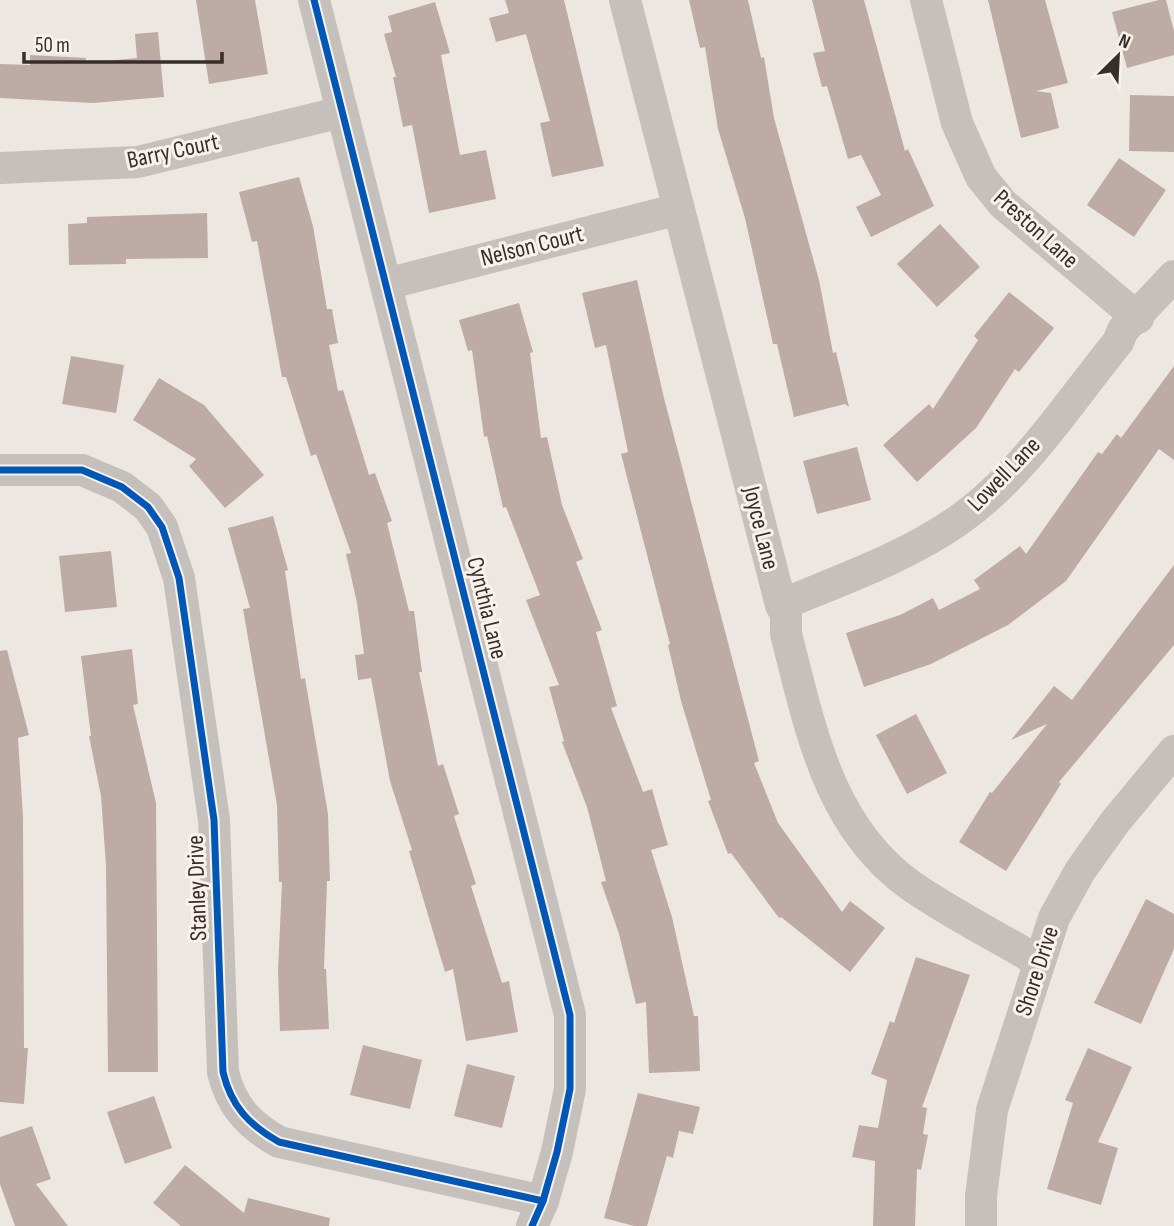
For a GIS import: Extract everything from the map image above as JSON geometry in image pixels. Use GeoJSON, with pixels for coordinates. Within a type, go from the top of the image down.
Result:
{"type":"FeatureCollection","features":[{"type":"Feature","properties":{"kind":"street","name":"Cynthia Lane"},"geometry":{"type":"LineString","coordinates":[[314,0],[570,1015],[570,1090],[538,1214]]}},
{"type":"Feature","properties":{"kind":"street","name":"Joyce Lane"},"geometry":{"type":"LineString","coordinates":[[625,0],[781,606],[786,614],[786,634],[819,759],[836,800],[854,827],[885,864],[910,885],[1038,961]]}},
{"type":"Feature","properties":{"kind":"street","name":"Preston Lane"},"geometry":{"type":"LineString","coordinates":[[926,0],[957,123],[981,177],[1003,204],[1138,317]]}},
{"type":"Feature","properties":{"kind":"street","name":"Barry Court"},"geometry":{"type":"LineString","coordinates":[[0,168],[138,162],[342,112]]}},
{"type":"Feature","properties":{"kind":"street","name":"Nelson Court"},"geometry":{"type":"LineString","coordinates":[[386,285],[679,209]]}},
{"type":"Feature","properties":{"kind":"street","name":"Lowell Lane"},"geometry":{"type":"LineString","coordinates":[[781,606],[909,550],[960,520],[1014,470],[1118,342],[1124,330],[1174,276]]}},
{"type":"Feature","properties":{"kind":"street","name":"Stanley Drive"},"geometry":{"type":"LineString","coordinates":[[0,470],[82,470],[122,486],[148,508],[162,527],[179,578],[214,820],[223,1072],[228,1094],[258,1130],[279,1142],[538,1214]]}},
{"type":"Feature","properties":{"kind":"street","name":"Shore Drive"},"geometry":{"type":"LineString","coordinates":[[981,1226],[981,1196],[992,1110],[1054,918],[1080,871],[1115,822],[1174,751]]}},
{"type":"Feature","properties":{"kind":"building"},"geometry":{"type":"Polygon","coordinates":[[[196,0],[255,0],[268,74],[209,84],[196,0]]]}},
{"type":"Feature","properties":{"kind":"building"},"geometry":{"type":"Polygon","coordinates":[[[505,0],[564,0],[604,166],[552,177],[540,123],[550,121],[526,34],[496,42],[489,18],[509,13],[505,0]]]}},
{"type":"Feature","properties":{"kind":"building"},"geometry":{"type":"Polygon","coordinates":[[[689,0],[748,0],[761,58],[764,57],[774,118],[819,280],[833,353],[836,352],[849,407],[845,404],[794,417],[777,344],[773,344],[745,218],[718,129],[705,47],[700,48],[689,0]]]}},
{"type":"Feature","properties":{"kind":"building"},"geometry":{"type":"Polygon","coordinates":[[[812,0],[864,0],[905,151],[908,149],[934,206],[871,237],[856,207],[881,195],[861,155],[848,159],[827,86],[822,87],[813,53],[825,51],[812,0]]]}},
{"type":"Feature","properties":{"kind":"building"},"geometry":{"type":"Polygon","coordinates":[[[988,0],[1045,0],[1068,83],[1036,91],[1051,93],[1059,128],[1021,138],[988,0]]]}},
{"type":"Feature","properties":{"kind":"building"},"geometry":{"type":"Polygon","coordinates":[[[1166,0],[1174,31],[1174,55],[1127,68],[1112,12],[1166,0]]]}},
{"type":"Feature","properties":{"kind":"building"},"geometry":{"type":"Polygon","coordinates":[[[435,2],[450,53],[441,55],[460,155],[486,150],[496,199],[429,213],[412,125],[403,127],[393,77],[396,77],[384,34],[392,32],[388,16],[435,2]]]}},
{"type":"Feature","properties":{"kind":"building"},"geometry":{"type":"Polygon","coordinates":[[[158,32],[164,97],[93,103],[0,98],[0,64],[30,65],[30,55],[86,58],[85,63],[137,58],[135,34],[158,32]]]}},
{"type":"Feature","properties":{"kind":"building"},"geometry":{"type":"Polygon","coordinates":[[[1130,95],[1174,96],[1174,152],[1129,151],[1130,95]]]}},
{"type":"Feature","properties":{"kind":"building"},"geometry":{"type":"Polygon","coordinates":[[[1119,158],[1166,190],[1134,237],[1087,205],[1119,158]]]}},
{"type":"Feature","properties":{"kind":"building"},"geometry":{"type":"Polygon","coordinates":[[[299,177],[313,226],[327,309],[332,309],[338,343],[329,345],[338,391],[343,390],[369,475],[375,473],[392,521],[387,523],[409,611],[414,611],[422,672],[419,672],[438,766],[443,764],[459,814],[454,816],[476,884],[471,886],[502,983],[509,981],[518,1032],[466,1041],[453,969],[445,972],[390,781],[371,678],[358,680],[355,655],[364,654],[357,603],[346,554],[351,553],[316,454],[311,456],[286,377],[282,377],[257,241],[252,242],[239,192],[299,177]]]}},
{"type":"Feature","properties":{"kind":"building"},"geometry":{"type":"Polygon","coordinates":[[[207,213],[208,258],[126,259],[126,264],[69,265],[68,224],[87,223],[87,217],[207,213]]]}},
{"type":"Feature","properties":{"kind":"building"},"geometry":{"type":"Polygon","coordinates":[[[940,224],[980,267],[937,307],[897,264],[940,224]]]}},
{"type":"Feature","properties":{"kind":"building"},"geometry":{"type":"Polygon","coordinates":[[[637,280],[664,398],[759,761],[754,763],[778,823],[842,912],[850,901],[885,928],[850,972],[779,918],[731,853],[728,854],[708,801],[711,800],[681,701],[668,645],[670,644],[621,454],[628,452],[606,345],[595,348],[582,293],[637,280]]]}},
{"type":"Feature","properties":{"kind":"building"},"geometry":{"type":"Polygon","coordinates":[[[1009,292],[1054,328],[1019,372],[1015,369],[976,428],[917,482],[883,445],[929,404],[933,409],[978,340],[974,336],[1009,292]]]}},
{"type":"Feature","properties":{"kind":"building"},"geometry":{"type":"Polygon","coordinates":[[[519,303],[533,352],[530,353],[541,438],[547,437],[562,505],[583,559],[576,562],[602,630],[596,632],[617,706],[611,708],[643,792],[652,789],[668,845],[651,850],[672,917],[694,1016],[698,1016],[700,1071],[649,1073],[646,1002],[636,1004],[619,934],[601,882],[606,881],[587,807],[562,742],[564,741],[549,687],[559,685],[526,600],[540,595],[506,507],[503,508],[487,436],[484,437],[472,350],[468,351],[459,320],[519,303]]]}},
{"type":"Feature","properties":{"kind":"building"},"geometry":{"type":"Polygon","coordinates":[[[71,356],[124,365],[116,413],[62,404],[71,356]]]}},
{"type":"Feature","properties":{"kind":"building"},"geometry":{"type":"Polygon","coordinates":[[[1174,366],[1174,460],[1159,449],[1066,581],[1008,625],[931,664],[864,687],[846,633],[900,615],[933,598],[939,610],[980,589],[974,580],[1020,546],[1026,554],[1098,452],[1102,454],[1117,434],[1121,438],[1174,366]]]}},
{"type":"Feature","properties":{"kind":"building"},"geometry":{"type":"Polygon","coordinates":[[[159,378],[204,405],[264,475],[225,508],[189,466],[196,459],[133,420],[159,378]]]}},
{"type":"Feature","properties":{"kind":"building"},"geometry":{"type":"Polygon","coordinates":[[[857,447],[871,500],[817,514],[803,461],[857,447]]]}},
{"type":"Feature","properties":{"kind":"building"},"geometry":{"type":"Polygon","coordinates":[[[273,516],[288,570],[285,571],[301,679],[305,678],[328,814],[330,881],[327,881],[324,969],[329,1029],[280,1031],[278,970],[282,882],[279,882],[277,805],[243,609],[250,608],[228,528],[273,516]]]}},
{"type":"Feature","properties":{"kind":"building"},"geometry":{"type":"Polygon","coordinates":[[[111,551],[117,607],[65,612],[59,556],[111,551]]]}},
{"type":"Feature","properties":{"kind":"building"},"geometry":{"type":"Polygon","coordinates":[[[1174,565],[1174,645],[1059,782],[1061,784],[1006,871],[959,842],[990,792],[992,793],[1047,724],[1011,740],[1054,686],[1072,700],[1174,565]]]}},
{"type":"Feature","properties":{"kind":"building"},"geometry":{"type":"Polygon","coordinates":[[[132,649],[138,704],[133,705],[156,803],[158,1072],[108,1072],[106,865],[101,796],[89,736],[81,656],[132,649]]]}},
{"type":"Feature","properties":{"kind":"building"},"geometry":{"type":"Polygon","coordinates":[[[7,650],[29,735],[18,738],[23,816],[24,1048],[28,1048],[24,1104],[0,1102],[0,651],[7,650]]]}},
{"type":"Feature","properties":{"kind":"building"},"geometry":{"type":"Polygon","coordinates":[[[916,714],[947,773],[907,794],[876,735],[916,714]]]}},
{"type":"Feature","properties":{"kind":"building"},"geometry":{"type":"Polygon","coordinates":[[[1146,899],[1174,914],[1174,949],[1141,1024],[1094,1003],[1146,899]]]}},
{"type":"Feature","properties":{"kind":"building"},"geometry":{"type":"Polygon","coordinates":[[[916,957],[970,975],[922,1107],[927,1108],[923,1134],[928,1135],[921,1170],[917,1169],[915,1226],[873,1226],[875,1161],[852,1157],[859,1125],[878,1128],[887,1080],[871,1074],[890,1021],[894,1023],[916,957]]]}},
{"type":"Feature","properties":{"kind":"building"},"geometry":{"type":"Polygon","coordinates":[[[363,1045],[422,1060],[410,1109],[350,1095],[363,1045]]]}},
{"type":"Feature","properties":{"kind":"building"},"geometry":{"type":"Polygon","coordinates":[[[1088,1048],[1132,1067],[1098,1142],[1118,1148],[1101,1205],[1047,1189],[1073,1103],[1065,1100],[1088,1048]]]}},
{"type":"Feature","properties":{"kind":"building"},"geometry":{"type":"Polygon","coordinates":[[[467,1064],[515,1076],[502,1128],[454,1116],[467,1064]]]}},
{"type":"Feature","properties":{"kind":"building"},"geometry":{"type":"Polygon","coordinates":[[[638,1093],[700,1107],[693,1134],[679,1131],[673,1158],[667,1156],[647,1226],[634,1226],[604,1218],[638,1093]]]}},
{"type":"Feature","properties":{"kind":"building"},"geometry":{"type":"Polygon","coordinates":[[[154,1096],[172,1148],[125,1164],[107,1112],[154,1096]]]}},
{"type":"Feature","properties":{"kind":"building"},"geometry":{"type":"Polygon","coordinates":[[[32,1126],[51,1179],[36,1184],[68,1226],[15,1226],[0,1184],[0,1137],[32,1126]]]}},
{"type":"Feature","properties":{"kind":"building"},"geometry":{"type":"Polygon","coordinates":[[[185,1165],[244,1213],[248,1198],[330,1218],[329,1226],[181,1226],[153,1203],[185,1165]]]}},
{"type":"Feature","properties":{"kind":"cycle path"},"geometry":{"type":"LineString","coordinates":[[314,0],[570,1015],[570,1089],[557,1152],[543,1201],[532,1226]]}},
{"type":"Feature","properties":{"kind":"cycle path"},"geometry":{"type":"LineString","coordinates":[[0,470],[82,470],[122,487],[148,507],[162,527],[179,578],[214,820],[223,1072],[236,1105],[259,1129],[279,1142],[543,1201]]}}]}
